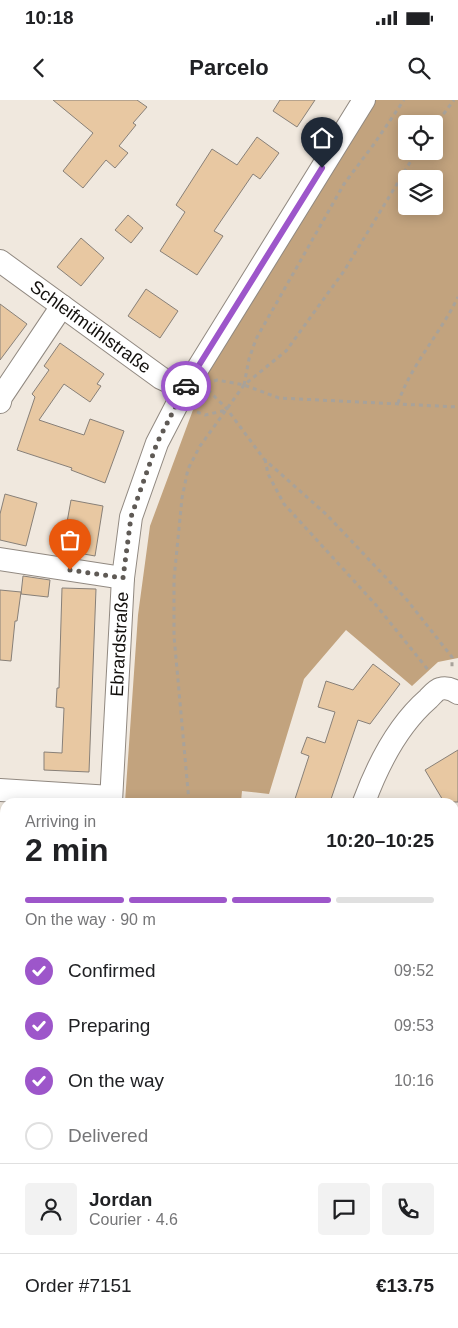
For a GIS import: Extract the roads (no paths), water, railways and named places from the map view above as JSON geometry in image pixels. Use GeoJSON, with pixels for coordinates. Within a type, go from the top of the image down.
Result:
{"type":"FeatureCollection","features":[{"type":"Feature","properties":{"kind":"street","name":"Ebrardstraße"},"geometry":{"type":"LineString","coordinates":[[111,798],[123,578],[131,517],[157,443],[180,396],[364,100]]}},
{"type":"Feature","properties":{"kind":"street","name":"Schleifmühlstraße"},"geometry":{"type":"LineString","coordinates":[[0,261],[161,378],[180,396]]}},
{"type":"Feature","properties":{"kind":"street"},"geometry":{"type":"LineString","coordinates":[[0,402],[62,306]]}},
{"type":"Feature","properties":{"kind":"street"},"geometry":{"type":"LineString","coordinates":[[0,560],[123,578]]}},
{"type":"Feature","properties":{"kind":"street"},"geometry":{"type":"LineString","coordinates":[[365,798],[370,784],[392,740],[419,706],[439,689],[455,691]]}},
{"type":"Feature","properties":{"kind":"street"},"geometry":{"type":"LineString","coordinates":[[0,790],[89,798]]}}]}
